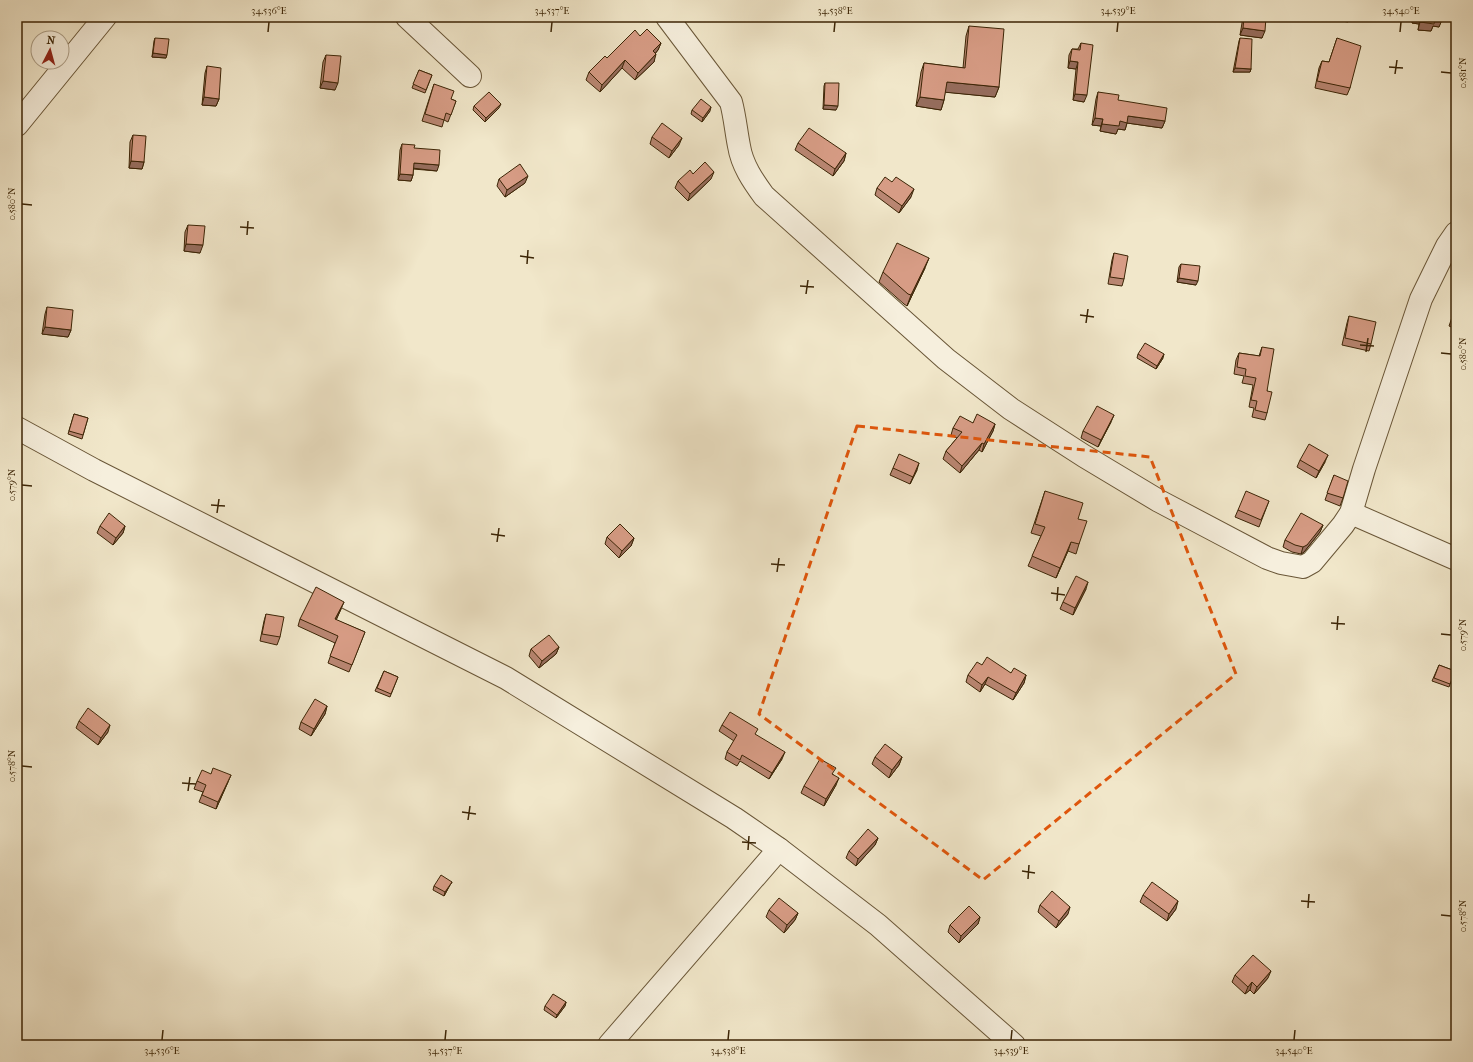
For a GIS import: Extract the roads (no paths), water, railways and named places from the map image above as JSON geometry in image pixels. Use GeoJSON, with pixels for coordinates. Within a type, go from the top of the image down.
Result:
{"type":"FeatureCollection","features":[{"type":"Feature","properties":{"kind":"street"},"geometry":{"type":"LineString","coordinates":[[17,125],[105,17]]}},
{"type":"Feature","properties":{"kind":"street"},"geometry":{"type":"LineString","coordinates":[[408,17],[470,76]]}},
{"type":"Feature","properties":{"kind":"street"},"geometry":{"type":"LineString","coordinates":[[667,17],[731,102],[735,115],[739,147],[744,162],[751,179],[764,196],[946,359],[1011,409],[1159,502],[1267,558],[1281,563],[1303,567],[1312,562],[1343,525],[1351,513],[1364,469],[1422,299],[1448,246],[1456,234]]}},
{"type":"Feature","properties":{"kind":"street"},"geometry":{"type":"LineString","coordinates":[[17,428],[94,470],[506,678],[734,818],[779,849],[878,925],[1014,1045]]}},
{"type":"Feature","properties":{"kind":"street"},"geometry":{"type":"LineString","coordinates":[[1351,513],[1456,559]]}},
{"type":"Feature","properties":{"kind":"street"},"geometry":{"type":"LineString","coordinates":[[609,1045],[779,849]]}}]}
